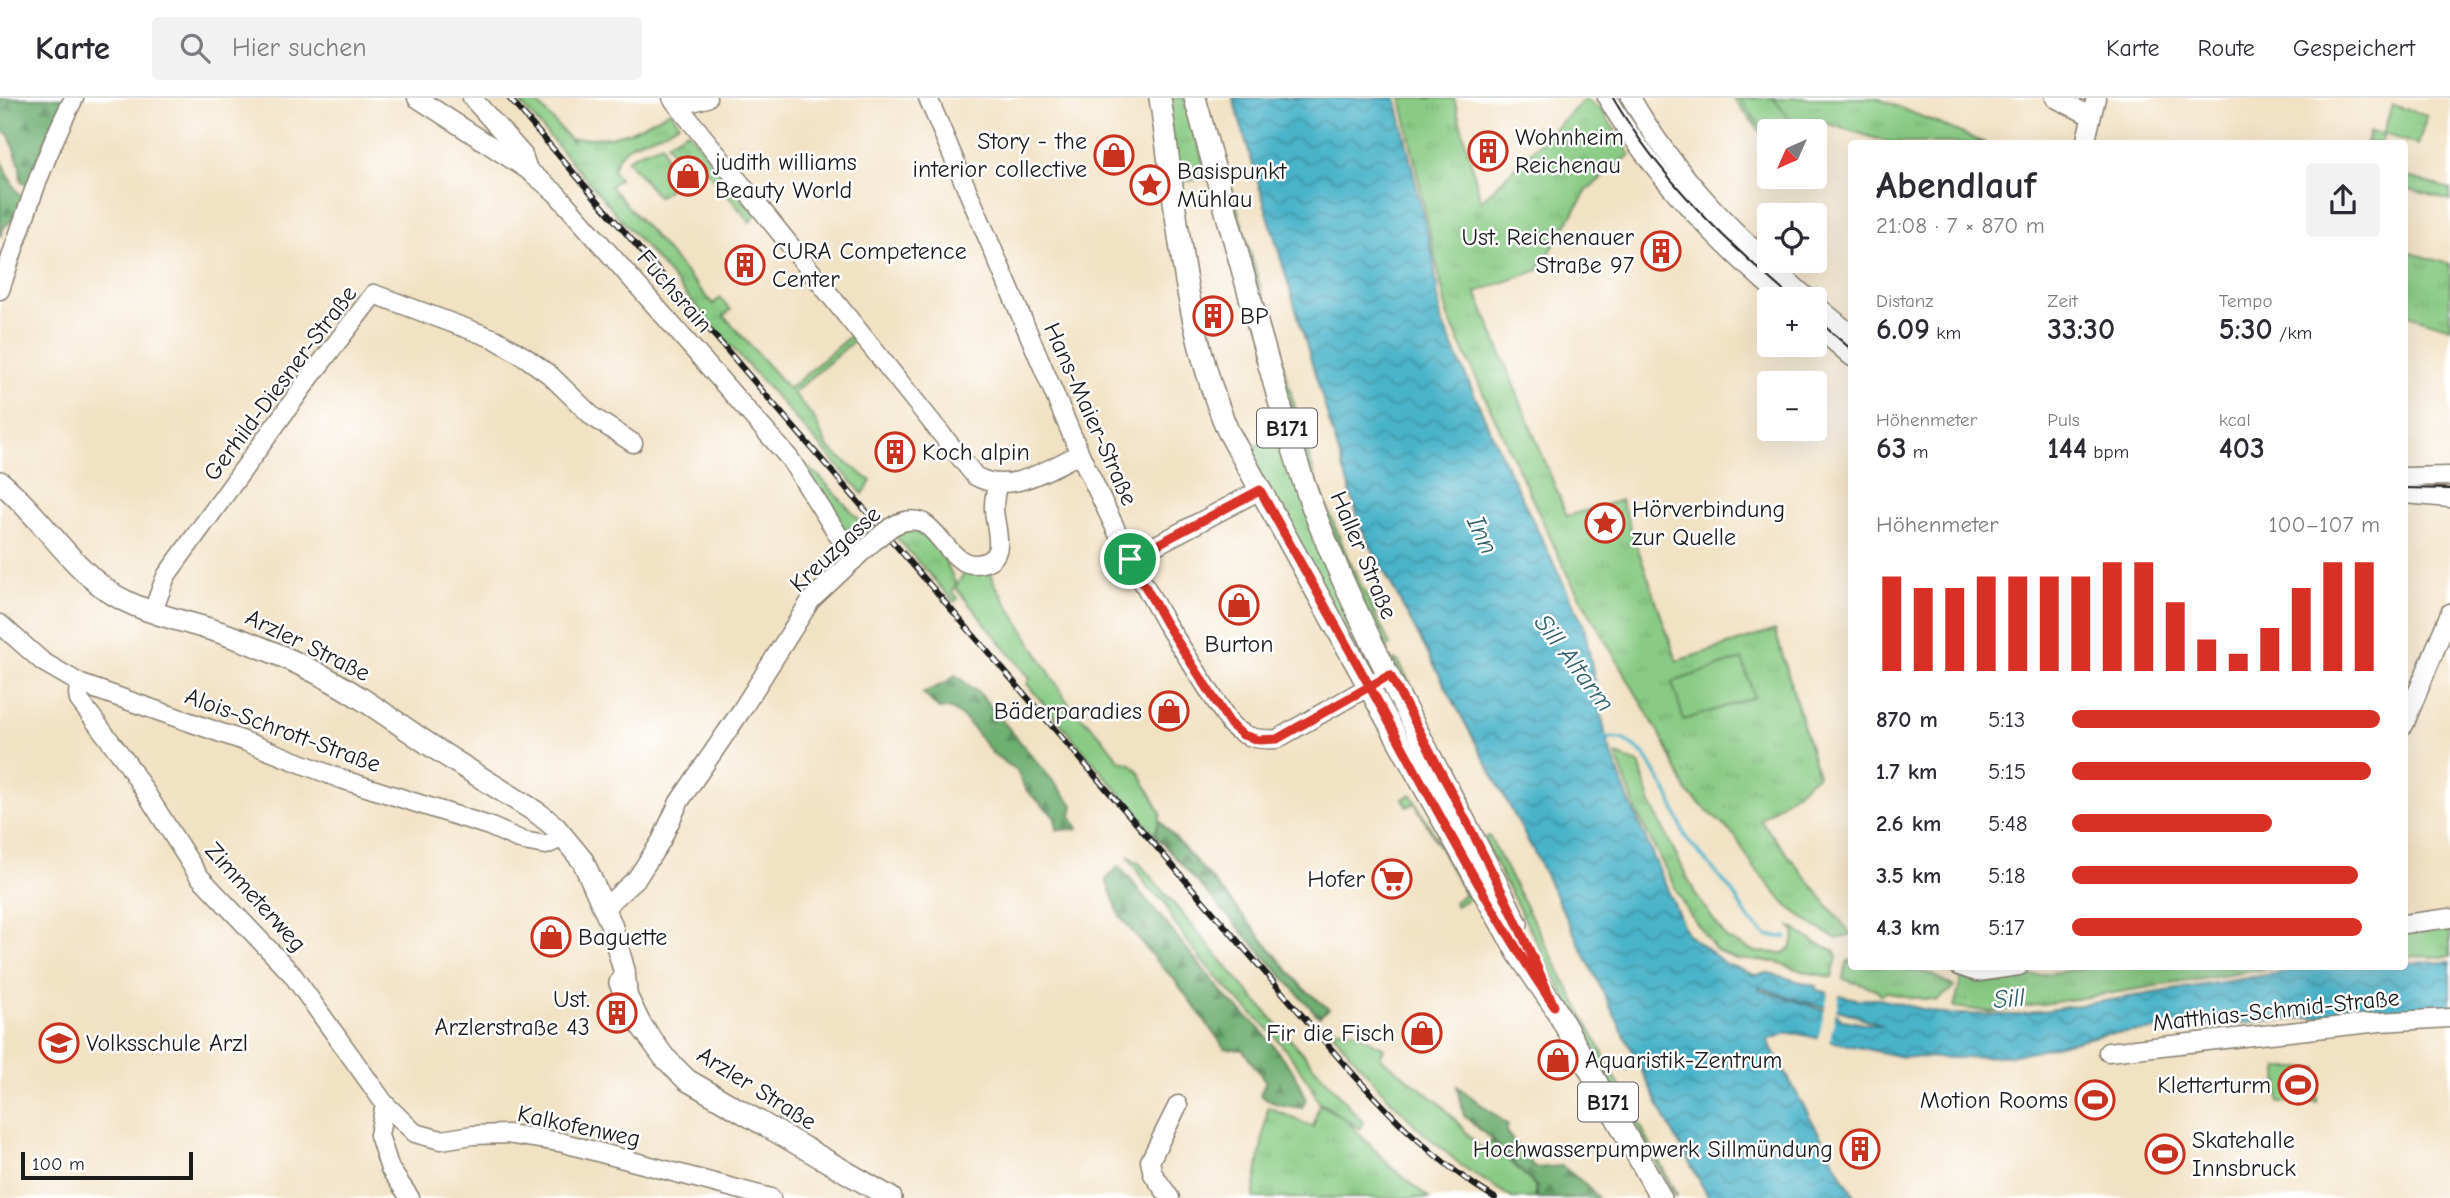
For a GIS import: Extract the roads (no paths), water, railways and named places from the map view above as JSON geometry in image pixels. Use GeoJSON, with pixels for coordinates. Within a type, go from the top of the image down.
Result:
{"type":"FeatureCollection","features":[{"type":"Feature","properties":{"kind":"main road","name":"Haller Straße"},"geometry":{"type":"LineString","coordinates":[[1160,98],[1279,400],[1313,510],[1350,595],[1475,837],[1534,958],[1554,1006]]}},
{"type":"Feature","properties":{"kind":"main road","name":"Haller Straße"},"geometry":{"type":"LineString","coordinates":[[1195,98],[1194,179],[1199,351],[1211,393],[1260,490],[1369,687],[1519,955],[1554,1006],[1661,1198]]}},
{"type":"Feature","properties":{"kind":"main road","name":"Arzler Straße"},"geometry":{"type":"LineString","coordinates":[[0,482],[32,511],[64,551],[110,592],[153,611],[274,653],[346,689],[539,814],[564,837],[583,861],[603,909],[607,947],[614,974],[664,1057],[687,1080],[891,1198]]}},
{"type":"Feature","properties":{"kind":"street"},"geometry":{"type":"LineString","coordinates":[[0,290],[59,126],[74,98]]}},
{"type":"Feature","properties":{"kind":"street","name":"Fuchsrain"},"geometry":{"type":"LineString","coordinates":[[417,98],[528,170],[556,194],[790,459],[859,556]]}},
{"type":"Feature","properties":{"kind":"street"},"geometry":{"type":"LineString","coordinates":[[472,98],[523,155],[528,170]]}},
{"type":"Feature","properties":{"kind":"street"},"geometry":{"type":"LineString","coordinates":[[675,102],[707,98]]}},
{"type":"Feature","properties":{"kind":"street","name":"Hans-Maier-Straße"},"geometry":{"type":"LineString","coordinates":[[928,98],[1080,454],[1130,559],[1231,725],[1243,735],[1259,740],[1277,739],[1390,675]]}},
{"type":"Feature","properties":{"kind":"street"},"geometry":{"type":"LineString","coordinates":[[2055,98],[2091,116]]}},
{"type":"Feature","properties":{"kind":"street"},"geometry":{"type":"LineString","coordinates":[[2086,140],[2096,98]]}},
{"type":"Feature","properties":{"kind":"street"},"geometry":{"type":"LineString","coordinates":[[1608,100],[1617,105],[1636,99],[1674,164],[1713,211],[1795,287]]}},
{"type":"Feature","properties":{"kind":"street"},"geometry":{"type":"LineString","coordinates":[[1608,100],[1646,158],[1686,205],[1724,245],[1771,287]]}},
{"type":"Feature","properties":{"kind":"street"},"geometry":{"type":"LineString","coordinates":[[675,102],[967,469],[982,480],[998,485],[1021,481],[1080,454]]}},
{"type":"Feature","properties":{"kind":"street","name":"Gerhild-Diesner-Straße"},"geometry":{"type":"LineString","coordinates":[[153,611],[166,576],[374,294],[505,345],[542,368],[593,417],[634,443]]}},
{"type":"Feature","properties":{"kind":"street"},"geometry":{"type":"LineString","coordinates":[[1827,314],[1848,332]]}},
{"type":"Feature","properties":{"kind":"street"},"geometry":{"type":"LineString","coordinates":[[1827,335],[1848,354]]}},
{"type":"Feature","properties":{"kind":"street"},"geometry":{"type":"LineString","coordinates":[[2408,477],[2450,476]]}},
{"type":"Feature","properties":{"kind":"street","name":"Kreuzgasse"},"geometry":{"type":"LineString","coordinates":[[603,909],[637,878],[661,841],[679,802],[741,711],[805,608],[821,589],[895,524],[909,520],[928,526],[964,562],[985,562],[994,555],[999,542],[994,504],[998,485]]}},
{"type":"Feature","properties":{"kind":"street"},"geometry":{"type":"LineString","coordinates":[[1130,559],[1260,490]]}},
{"type":"Feature","properties":{"kind":"street"},"geometry":{"type":"LineString","coordinates":[[2408,494],[2450,498]]}},
{"type":"Feature","properties":{"kind":"street"},"geometry":{"type":"LineString","coordinates":[[2408,715],[2450,613]]}},
{"type":"Feature","properties":{"kind":"street","name":"Alois-Schrott-Straße"},"geometry":{"type":"LineString","coordinates":[[0,624],[43,662],[81,684],[244,741],[341,779],[489,826],[523,841],[547,845],[564,837]]}},
{"type":"Feature","properties":{"kind":"street","name":"Zimmeterweg"},"geometry":{"type":"LineString","coordinates":[[81,684],[79,700],[127,763],[191,866],[292,974],[385,1104]]}},
{"type":"Feature","properties":{"kind":"street"},"geometry":{"type":"LineString","coordinates":[[2408,923],[2450,918]]}},
{"type":"Feature","properties":{"kind":"street"},"geometry":{"type":"LineString","coordinates":[[1971,970],[1991,970]]}},
{"type":"Feature","properties":{"kind":"street","name":"Matthias-Schmid-Straße"},"geometry":{"type":"LineString","coordinates":[[2108,1052],[2380,1022],[2450,1018]]}},
{"type":"Feature","properties":{"kind":"street"},"geometry":{"type":"LineString","coordinates":[[385,1104],[379,1135],[390,1170],[410,1198]]}},
{"type":"Feature","properties":{"kind":"street","name":"Kalkofenweg"},"geometry":{"type":"LineString","coordinates":[[385,1104],[415,1133],[441,1140],[507,1134],[560,1142],[733,1193],[771,1198]]}},
{"type":"Feature","properties":{"kind":"street"},"geometry":{"type":"LineString","coordinates":[[1170,1198],[1153,1174],[1150,1161],[1178,1105]]}},
{"type":"Feature","properties":{"kind":"water","name":"Inn"},"geometry":{"type":"Polygon","coordinates":[[[1233,98],[1396,98],[1433,257],[1441,320],[1503,459],[1584,626],[1606,738],[1627,796],[1687,934],[1725,963],[1754,975],[1769,973],[1816,986],[1816,990],[1857,999],[1879,999],[1944,1014],[2017,1015],[2297,970],[2408,970],[2408,963],[2450,962],[2450,1007],[2106,1034],[2015,1055],[1960,1058],[1902,1057],[1787,1033],[1767,1040],[1855,1198],[1709,1198],[1666,1120],[1535,854],[1361,528],[1233,98]],[[1759,987],[1760,990],[1837,1014],[1843,1020],[1884,1026],[1759,987]]]}},
{"type":"Feature","properties":{"kind":"waterway","name":"Sill Altarm"},"geometry":{"type":"LineString","coordinates":[[1603,735],[1606,738],[1623,739],[1645,755],[1669,796],[1686,838],[1731,890],[1750,921],[1767,936],[1786,937]]}},
{"type":"Feature","properties":{"kind":"tram line"},"geometry":{"type":"LineString","coordinates":[[1613,98],[1651,154],[1694,206],[1779,287]]}},
{"type":"Feature","properties":{"kind":"tram line"},"geometry":{"type":"LineString","coordinates":[[1827,328],[1848,347]]}},
{"type":"Feature","properties":{"kind":"tram line"},"geometry":{"type":"LineString","coordinates":[[2408,488],[2450,489]]}},
{"type":"Feature","properties":{"kind":"railway"},"geometry":{"type":"LineString","coordinates":[[509,98],[1345,1065],[1433,1154],[1495,1198]]}},
{"type":"Feature","properties":{"kind":"place","name":"Wohnheim Reichenau"},"geometry":{"type":"Point","coordinates":[1488,151]}},
{"type":"Feature","properties":{"kind":"place","name":"Story - the interior collective"},"geometry":{"type":"Point","coordinates":[1114,155]}},
{"type":"Feature","properties":{"kind":"place","name":"judith williams Beauty World"},"geometry":{"type":"Point","coordinates":[688,176]}},
{"type":"Feature","properties":{"kind":"place","name":"Basispunkt Mühlau"},"geometry":{"type":"Point","coordinates":[1150,185]}},
{"type":"Feature","properties":{"kind":"place","name":"Ust. Reichenauer Straße 97"},"geometry":{"type":"Point","coordinates":[1661,251]}},
{"type":"Feature","properties":{"kind":"place","name":"CURA Competence Center"},"geometry":{"type":"Point","coordinates":[745,265]}},
{"type":"Feature","properties":{"kind":"place","name":"BP"},"geometry":{"type":"Point","coordinates":[1213,316]}},
{"type":"Feature","properties":{"kind":"place","name":"Koch alpin"},"geometry":{"type":"Point","coordinates":[895,452]}},
{"type":"Feature","properties":{"kind":"place","name":"Hörverbindung zur Quelle"},"geometry":{"type":"Point","coordinates":[1605,523]}},
{"type":"Feature","properties":{"kind":"place","name":"Burton"},"geometry":{"type":"Point","coordinates":[1239,605]}},
{"type":"Feature","properties":{"kind":"place","name":"Bäderparadies"},"geometry":{"type":"Point","coordinates":[1169,711]}},
{"type":"Feature","properties":{"kind":"place","name":"Hofer"},"geometry":{"type":"Point","coordinates":[1392,879]}},
{"type":"Feature","properties":{"kind":"place","name":"Baguette"},"geometry":{"type":"Point","coordinates":[551,937]}},
{"type":"Feature","properties":{"kind":"place","name":"Ust. Arzlerstraße 43"},"geometry":{"type":"Point","coordinates":[617,1013]}},
{"type":"Feature","properties":{"kind":"place","name":"Fir die Fisch"},"geometry":{"type":"Point","coordinates":[1422,1033]}},
{"type":"Feature","properties":{"kind":"place","name":"Volksschule Arzl"},"geometry":{"type":"Point","coordinates":[59,1043]}},
{"type":"Feature","properties":{"kind":"place","name":"Aquaristik-Zentrum"},"geometry":{"type":"Point","coordinates":[1558,1060]}},
{"type":"Feature","properties":{"kind":"place","name":"Kletterturm"},"geometry":{"type":"Point","coordinates":[2298,1085]}},
{"type":"Feature","properties":{"kind":"place","name":"Motion Rooms"},"geometry":{"type":"Point","coordinates":[2095,1100]}},
{"type":"Feature","properties":{"kind":"place","name":"Hochwasserpumpwerk Sillmündung"},"geometry":{"type":"Point","coordinates":[1860,1149]}},
{"type":"Feature","properties":{"kind":"place","name":"Skatehalle Innsbruck"},"geometry":{"type":"Point","coordinates":[2165,1154]}},
{"type":"Feature","properties":{"kind":"water label","name":"Sill"},"geometry":{"type":"Point","coordinates":[2009,999]}}]}
